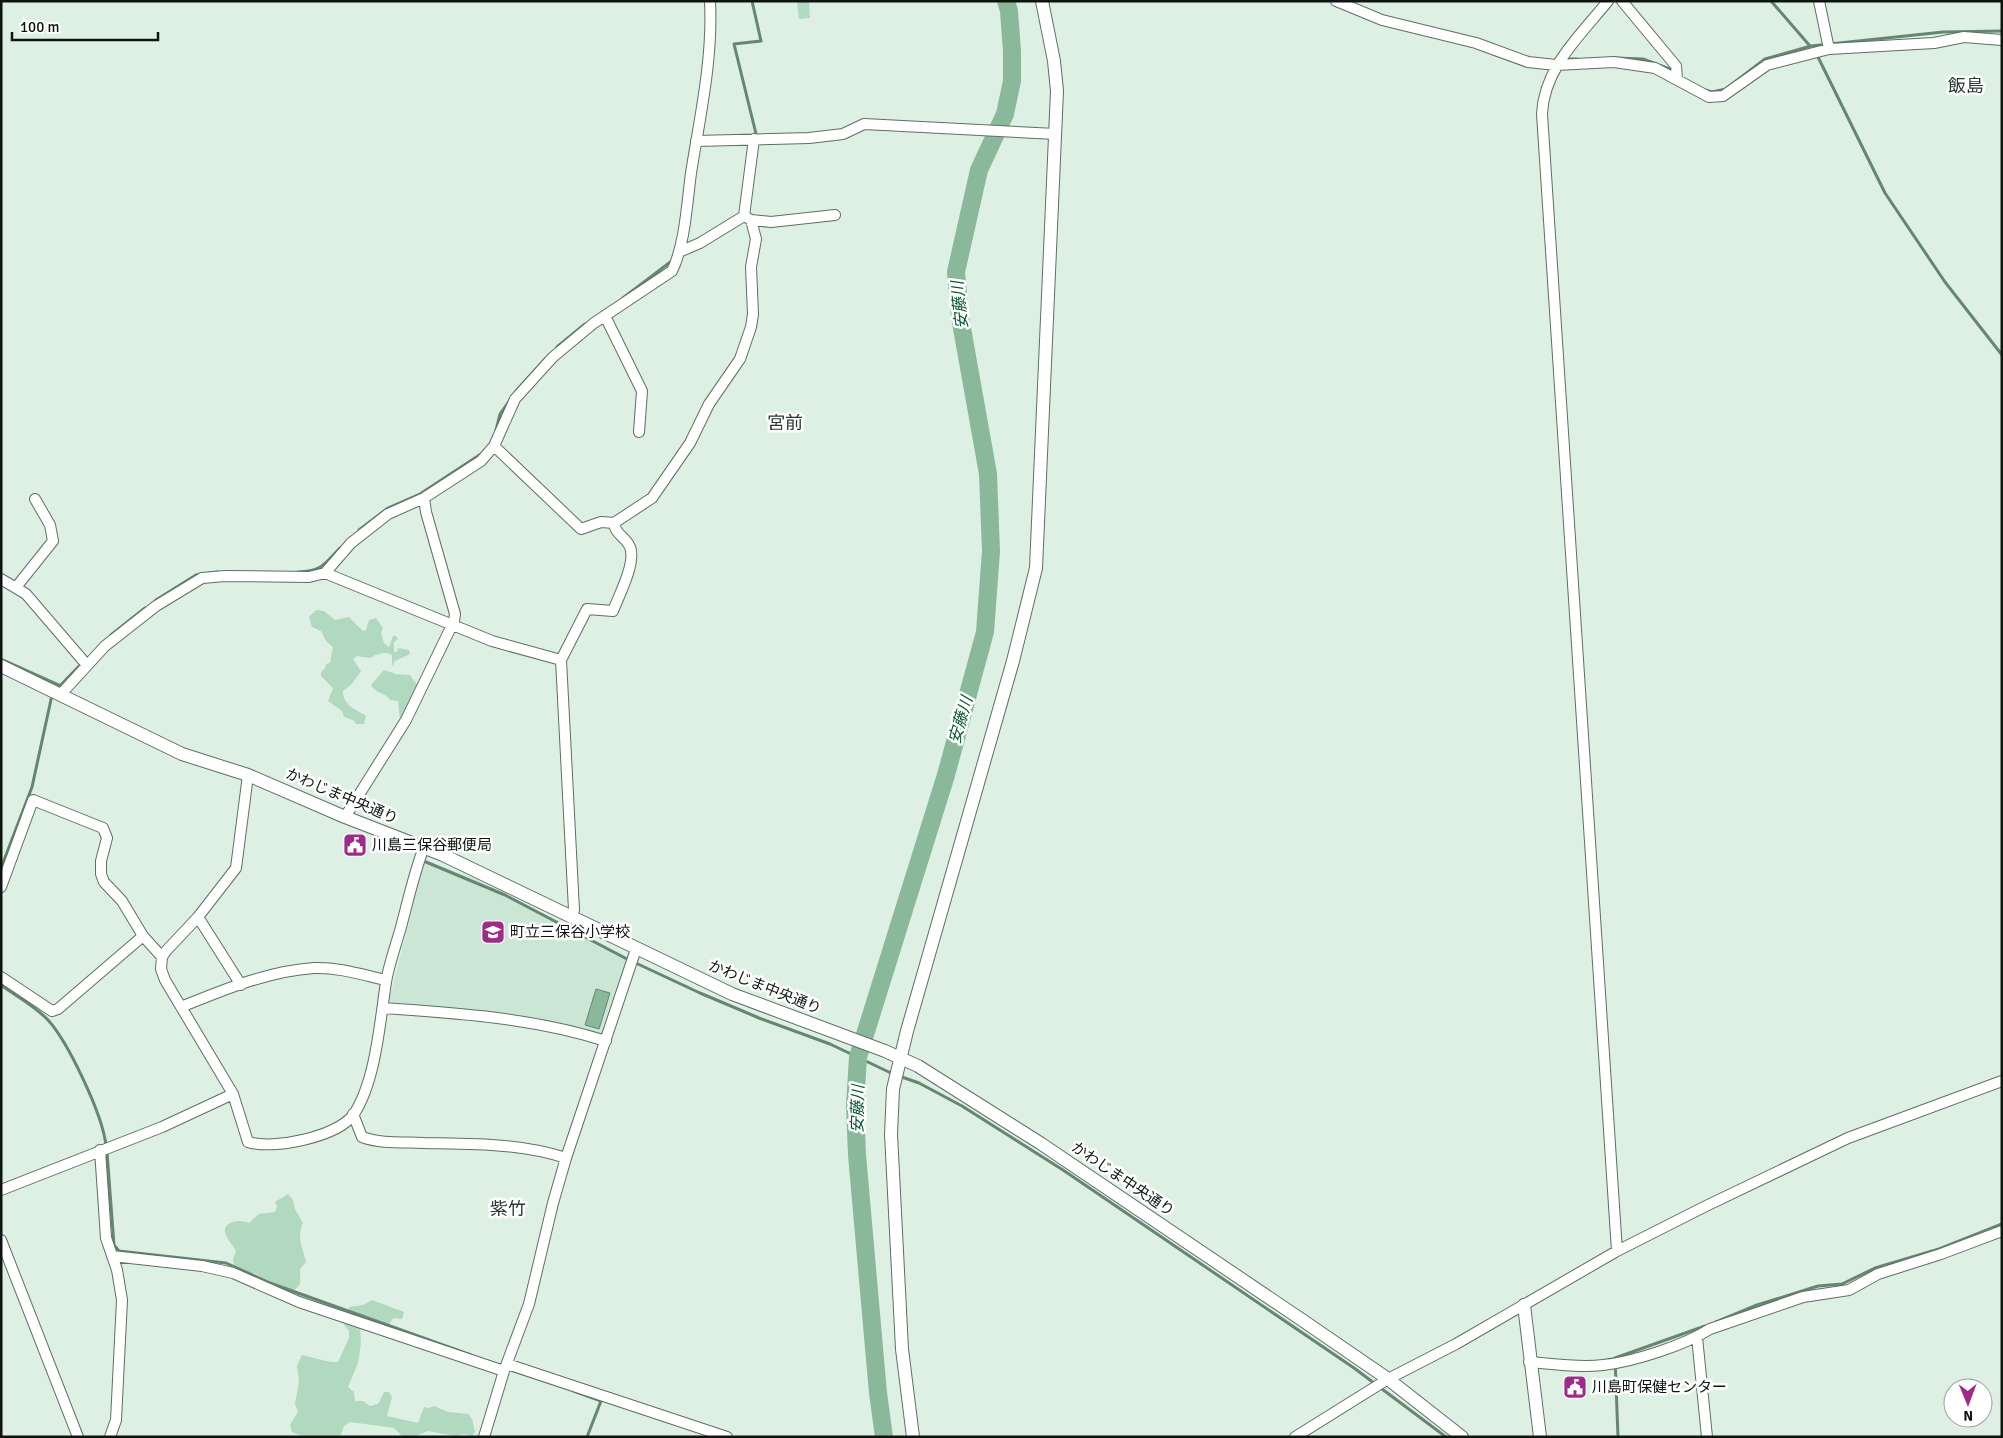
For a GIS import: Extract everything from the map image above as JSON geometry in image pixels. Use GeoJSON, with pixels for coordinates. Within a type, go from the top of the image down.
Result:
{"type":"FeatureCollection","features":[{"type":"Feature","properties":{"kind":"street"},"geometry":{"type":"LineString","coordinates":[[61,694],[86,664],[105,646],[141,618],[202,578],[225,576],[309,577],[325,573],[351,543],[388,514],[424,498],[481,461],[494,446],[515,399],[553,357],[605,316],[672,271],[679,252],[711,37],[710,1]]}},
{"type":"Feature","properties":{"kind":"street"},"geometry":{"type":"LineString","coordinates":[[913,1437],[902,1349],[892,1169],[893,1089],[900,1058],[1013,662],[1033,584],[1039,519],[1056,134],[1056,75],[1042,1]]}},
{"type":"Feature","properties":{"kind":"street"},"geometry":{"type":"LineString","coordinates":[[1336,1],[1396,25],[1476,43],[1528,62],[1556,65],[1614,62],[1640,64],[1655,68],[1677,78],[1693,90],[1709,97],[1723,96],[1767,65],[1829,49],[1934,43],[1964,38],[2002,40]]}},
{"type":"Feature","properties":{"kind":"street"},"geometry":{"type":"LineString","coordinates":[[1608,1],[1556,65],[1544,95],[1542,114],[1617,1251]]}},
{"type":"Feature","properties":{"kind":"street"},"geometry":{"type":"LineString","coordinates":[[1622,1],[1676,66],[1677,78]]}},
{"type":"Feature","properties":{"kind":"street"},"geometry":{"type":"LineString","coordinates":[[1819,1],[1829,49]]}},
{"type":"Feature","properties":{"kind":"street"},"geometry":{"type":"LineString","coordinates":[[696,141],[809,138],[843,134],[864,124],[1056,134]]}},
{"type":"Feature","properties":{"kind":"street"},"geometry":{"type":"LineString","coordinates":[[494,446],[581,529],[601,522],[614,523],[652,498],[690,443],[709,404],[740,359],[752,327],[751,267],[756,239],[747,218],[754,139]]}},
{"type":"Feature","properties":{"kind":"street"},"geometry":{"type":"LineString","coordinates":[[679,252],[747,218],[771,222],[835,215]]}},
{"type":"Feature","properties":{"kind":"street"},"geometry":{"type":"LineString","coordinates":[[605,316],[642,391],[639,432]]}},
{"type":"Feature","properties":{"kind":"street"},"geometry":{"type":"LineString","coordinates":[[345,817],[406,720],[452,625],[455,614],[426,512],[424,498]]}},
{"type":"Feature","properties":{"kind":"street"},"geometry":{"type":"LineString","coordinates":[[17,586],[53,541],[50,525],[35,499]]}},
{"type":"Feature","properties":{"kind":"street"},"geometry":{"type":"LineString","coordinates":[[571,917],[574,910],[561,660],[587,609],[613,611],[631,565],[632,549],[628,542],[618,533],[614,523]]}},
{"type":"Feature","properties":{"kind":"street"},"geometry":{"type":"LineString","coordinates":[[325,573],[492,641],[561,660]]}},
{"type":"Feature","properties":{"kind":"street"},"geometry":{"type":"LineString","coordinates":[[1,578],[17,586],[26,594],[86,664]]}},
{"type":"Feature","properties":{"kind":"street","name":"かわじま中央通り"},"geometry":{"type":"LineString","coordinates":[[1,666],[182,754],[248,775],[345,817],[424,847],[732,994],[900,1058],[946,1083],[1040,1143],[1388,1380],[1462,1437]]}},
{"type":"Feature","properties":{"kind":"street"},"geometry":{"type":"LineString","coordinates":[[248,775],[236,868],[198,917],[162,957],[161,969],[165,980],[233,1094],[248,1142],[257,1145],[317,1137],[340,1126],[353,1114],[369,1074],[378,1040],[386,980],[424,847]]}},
{"type":"Feature","properties":{"kind":"street"},"geometry":{"type":"LineString","coordinates":[[1,888],[32,800],[103,828],[107,838],[103,851],[101,874],[104,882],[131,912],[143,936],[162,957]]}},
{"type":"Feature","properties":{"kind":"street"},"geometry":{"type":"LineString","coordinates":[[198,917],[241,985]]}},
{"type":"Feature","properties":{"kind":"street"},"geometry":{"type":"LineString","coordinates":[[1,977],[52,1011],[58,1008],[143,936]]}},
{"type":"Feature","properties":{"kind":"street"},"geometry":{"type":"LineString","coordinates":[[484,1437],[529,1304],[552,1202],[636,949]]}},
{"type":"Feature","properties":{"kind":"street"},"geometry":{"type":"LineString","coordinates":[[181,1007],[241,985],[286,973],[315,968],[340,970],[386,980]]}},
{"type":"Feature","properties":{"kind":"street"},"geometry":{"type":"LineString","coordinates":[[383,1008],[502,1018],[576,1032],[606,1041]]}},
{"type":"Feature","properties":{"kind":"street"},"geometry":{"type":"LineString","coordinates":[[1295,1437],[1388,1380],[1617,1251],[1819,1150],[1894,1119],[2002,1081]]}},
{"type":"Feature","properties":{"kind":"street"},"geometry":{"type":"LineString","coordinates":[[1,1190],[162,1127],[233,1094]]}},
{"type":"Feature","properties":{"kind":"street"},"geometry":{"type":"LineString","coordinates":[[353,1114],[362,1137],[370,1140],[517,1146],[541,1150],[566,1158]]}},
{"type":"Feature","properties":{"kind":"street"},"geometry":{"type":"LineString","coordinates":[[100,1150],[106,1238],[122,1300],[116,1420],[110,1437]]}},
{"type":"Feature","properties":{"kind":"street"},"geometry":{"type":"LineString","coordinates":[[1529,1362],[1572,1366],[1622,1362],[1697,1337],[1710,1329],[1803,1297],[1849,1290],[1878,1274],[1941,1254],[2002,1230]]}},
{"type":"Feature","properties":{"kind":"street"},"geometry":{"type":"LineString","coordinates":[[1,1240],[78,1437]]}},
{"type":"Feature","properties":{"kind":"street"},"geometry":{"type":"LineString","coordinates":[[112,1256],[202,1266],[233,1273],[299,1302],[727,1437]]}},
{"type":"Feature","properties":{"kind":"street"},"geometry":{"type":"LineString","coordinates":[[1524,1305],[1529,1362],[1540,1437]]}},
{"type":"Feature","properties":{"kind":"street"},"geometry":{"type":"LineString","coordinates":[[1697,1337],[1707,1437]]}},
{"type":"Feature","properties":{"kind":"shaded area"},"geometry":{"type":"Polygon","coordinates":[[[797,1],[809,1],[810,18],[799,19],[797,1]]]}},
{"type":"Feature","properties":{"kind":"shaded area"},"geometry":{"type":"Polygon","coordinates":[[[316,610],[324,611],[335,620],[349,617],[363,631],[366,630],[369,620],[376,618],[383,628],[381,633],[384,643],[389,647],[393,636],[396,636],[398,639],[394,642],[394,652],[397,652],[398,648],[409,650],[410,654],[395,661],[392,666],[392,655],[386,653],[370,658],[357,656],[353,659],[361,671],[352,684],[343,691],[348,704],[366,716],[364,724],[356,724],[353,720],[344,717],[342,711],[328,701],[333,688],[321,676],[321,672],[326,664],[330,663],[333,647],[327,642],[322,632],[312,627],[309,617],[316,610]]]}},
{"type":"Feature","properties":{"kind":"shaded area"},"geometry":{"type":"Polygon","coordinates":[[[384,670],[396,674],[410,675],[418,686],[417,709],[410,719],[400,720],[398,701],[390,700],[371,685],[384,670]]]}},
{"type":"Feature","properties":{"kind":"shaded area","name":"町立三保谷小学校"},"geometry":{"type":"Polygon","coordinates":[[[425,860],[477,880],[628,957],[603,1034],[530,1017],[392,1002],[389,1000],[425,860]]]}},
{"type":"Feature","properties":{"kind":"shaded area"},"geometry":{"type":"Polygon","coordinates":[[[596,989],[610,993],[599,1029],[585,1025],[596,989]]]}},
{"type":"Feature","properties":{"kind":"shaded area"},"geometry":{"type":"Polygon","coordinates":[[[288,1194],[293,1200],[295,1209],[303,1223],[300,1238],[306,1262],[300,1269],[299,1286],[290,1292],[274,1287],[255,1273],[248,1275],[234,1269],[233,1259],[236,1251],[225,1232],[225,1228],[231,1222],[249,1223],[259,1214],[275,1212],[277,1207],[275,1202],[288,1194]]]}},
{"type":"Feature","properties":{"kind":"shaded area"},"geometry":{"type":"Polygon","coordinates":[[[372,1300],[404,1312],[402,1319],[393,1318],[387,1328],[360,1320],[361,1343],[358,1363],[348,1387],[354,1392],[355,1401],[363,1401],[370,1406],[378,1404],[384,1392],[389,1392],[392,1397],[387,1416],[418,1423],[424,1407],[434,1406],[448,1412],[468,1414],[472,1419],[475,1432],[472,1436],[464,1434],[455,1436],[428,1431],[413,1437],[403,1437],[394,1428],[350,1422],[344,1426],[340,1437],[305,1437],[292,1432],[290,1425],[298,1412],[295,1404],[299,1381],[297,1366],[302,1355],[338,1362],[349,1338],[349,1331],[344,1325],[349,1316],[349,1307],[363,1305],[372,1300]]]}},
{"type":"Feature","properties":{"kind":"waterway"},"geometry":{"type":"LineString","coordinates":[[752,1],[761,41],[734,44],[757,138]]}},
{"type":"Feature","properties":{"kind":"waterway","name":"安藤川"},"geometry":{"type":"LineString","coordinates":[[884,1437],[878,1393],[857,1155],[855,1106],[858,1057],[946,775],[985,632],[991,551],[988,474],[960,317],[956,272],[979,170],[1005,114],[1012,81],[1012,51],[1009,11],[1006,1]]}},
{"type":"Feature","properties":{"kind":"waterway"},"geometry":{"type":"LineString","coordinates":[[1771,1],[1810,46]]}},
{"type":"Feature","properties":{"kind":"waterway"},"geometry":{"type":"LineString","coordinates":[[1731,85],[1765,59],[1811,46],[1943,32],[2002,31]]}},
{"type":"Feature","properties":{"kind":"waterway"},"geometry":{"type":"LineString","coordinates":[[1817,55],[1885,193],[1945,282],[2002,355]]}},
{"type":"Feature","properties":{"kind":"waterway"},"geometry":{"type":"LineString","coordinates":[[1616,58],[1643,59],[1675,71]]}},
{"type":"Feature","properties":{"kind":"waterway"},"geometry":{"type":"LineString","coordinates":[[1568,59],[1577,59]]}},
{"type":"Feature","properties":{"kind":"waterway"},"geometry":{"type":"LineString","coordinates":[[1705,90],[1712,92],[1726,89]]}},
{"type":"Feature","properties":{"kind":"waterway"},"geometry":{"type":"LineString","coordinates":[[623,298],[673,260]]}},
{"type":"Feature","properties":{"kind":"waterway"},"geometry":{"type":"LineString","coordinates":[[557,347],[585,324]]}},
{"type":"Feature","properties":{"kind":"waterway"},"geometry":{"type":"LineString","coordinates":[[516,391],[545,359]]}},
{"type":"Feature","properties":{"kind":"waterway"},"geometry":{"type":"LineString","coordinates":[[496,430],[500,414],[510,400]]}},
{"type":"Feature","properties":{"kind":"waterway"},"geometry":{"type":"LineString","coordinates":[[359,530],[388,508],[420,494],[481,454]]}},
{"type":"Feature","properties":{"kind":"waterway"},"geometry":{"type":"LineString","coordinates":[[298,572],[313,570],[322,566],[340,548]]}},
{"type":"Feature","properties":{"kind":"waterway"},"geometry":{"type":"LineString","coordinates":[[156,600],[196,575],[217,572]]}},
{"type":"Feature","properties":{"kind":"waterway"},"geometry":{"type":"LineString","coordinates":[[111,635],[145,608]]}},
{"type":"Feature","properties":{"kind":"waterway"},"geometry":{"type":"LineString","coordinates":[[1,659],[59,685]]}},
{"type":"Feature","properties":{"kind":"waterway"},"geometry":{"type":"LineString","coordinates":[[56,690],[83,662]]}},
{"type":"Feature","properties":{"kind":"waterway"},"geometry":{"type":"LineString","coordinates":[[1,868],[32,787],[52,695]]}},
{"type":"Feature","properties":{"kind":"waterway"},"geometry":{"type":"LineString","coordinates":[[426,862],[505,895],[625,958],[700,993],[759,1018],[830,1044],[893,1074]]}},
{"type":"Feature","properties":{"kind":"waterway"},"geometry":{"type":"LineString","coordinates":[[1,985],[37,1010],[56,1030],[92,1098],[106,1146]]}},
{"type":"Feature","properties":{"kind":"waterway"},"geometry":{"type":"LineString","coordinates":[[899,1076],[919,1083],[962,1106],[1063,1170],[1354,1368],[1446,1437]]}},
{"type":"Feature","properties":{"kind":"waterway"},"geometry":{"type":"LineString","coordinates":[[107,1152],[114,1245],[119,1251],[226,1263],[270,1283],[471,1355]]}},
{"type":"Feature","properties":{"kind":"waterway"},"geometry":{"type":"LineString","coordinates":[[1716,1322],[1757,1305],[1818,1286],[1842,1284],[1875,1268],[1939,1249],[2002,1224]]}},
{"type":"Feature","properties":{"kind":"waterway"},"geometry":{"type":"LineString","coordinates":[[1618,1437],[1615,1358],[1705,1326]]}},
{"type":"Feature","properties":{"kind":"waterway"},"geometry":{"type":"LineString","coordinates":[[574,1391],[601,1401],[587,1437]]}},
{"type":"Feature","properties":{"kind":"place","name":"川島三保谷郵便局"},"geometry":{"type":"Point","coordinates":[355,845]}},
{"type":"Feature","properties":{"kind":"place","name":"町立三保谷小学校"},"geometry":{"type":"Point","coordinates":[493,932]}},
{"type":"Feature","properties":{"kind":"place","name":"川島町保健センター"},"geometry":{"type":"Point","coordinates":[1575,1387]}},
{"type":"Feature","properties":{"kind":"district","name":"飯島"},"geometry":{"type":"Point","coordinates":[1966,86]}},
{"type":"Feature","properties":{"kind":"district","name":"宮前"},"geometry":{"type":"Point","coordinates":[785,423]}},
{"type":"Feature","properties":{"kind":"district","name":"紫竹"},"geometry":{"type":"Point","coordinates":[508,1209]}}]}
